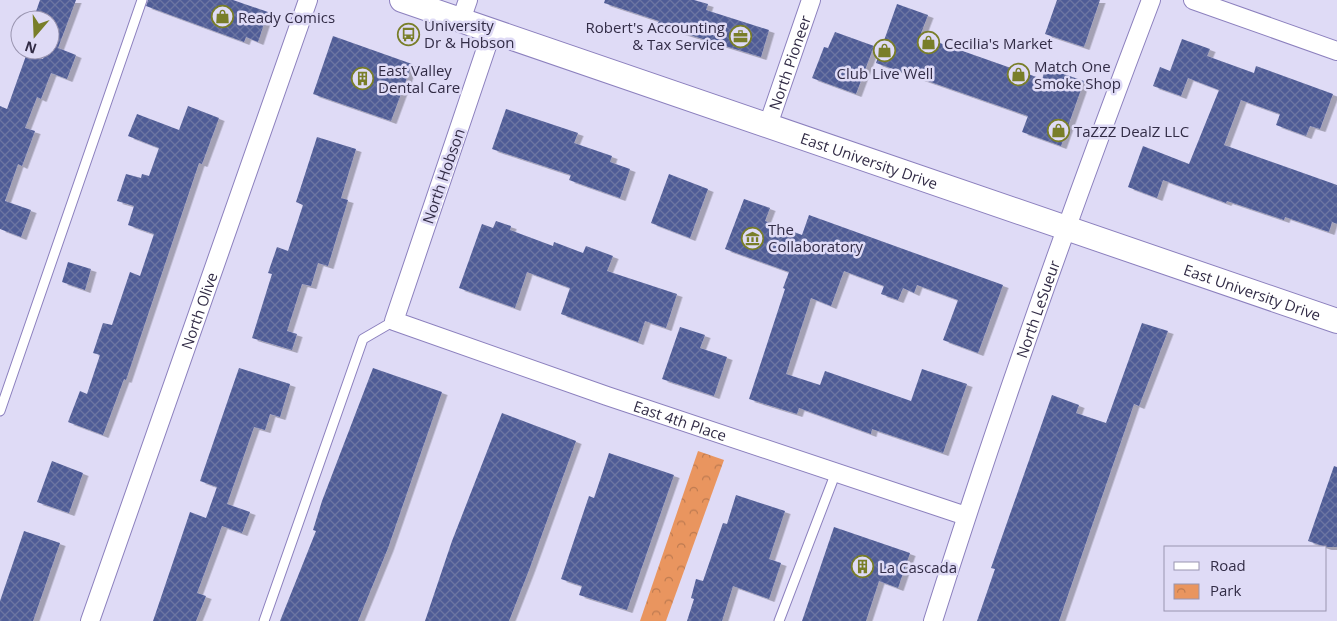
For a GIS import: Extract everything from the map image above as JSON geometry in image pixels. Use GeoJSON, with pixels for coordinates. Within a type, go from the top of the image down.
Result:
{"type":"FeatureCollection","features":[{"type":"Feature","properties":{"kind":"main road","name":"East University Drive"},"geometry":{"type":"LineString","coordinates":[[402,0],[464,10],[492,31],[768,124],[1337,321]]}},
{"type":"Feature","properties":{"kind":"street","name":"North Olive"},"geometry":{"type":"LineString","coordinates":[[90,621],[308,0]]}},
{"type":"Feature","properties":{"kind":"street","name":"North Pioneer"},"geometry":{"type":"LineString","coordinates":[[768,124],[811,0]]}},
{"type":"Feature","properties":{"kind":"street","name":"North LeSueur"},"geometry":{"type":"LineString","coordinates":[[933,621],[966,516],[1065,228],[1152,0]]}},
{"type":"Feature","properties":{"kind":"street"},"geometry":{"type":"LineString","coordinates":[[1193,0],[1337,51]]}},
{"type":"Feature","properties":{"kind":"street","name":"North Hobson"},"geometry":{"type":"LineString","coordinates":[[394,321],[492,31]]}},
{"type":"Feature","properties":{"kind":"street","name":"East 4th Place"},"geometry":{"type":"LineString","coordinates":[[394,321],[966,516]]}},
{"type":"Feature","properties":{"kind":"lane"},"geometry":{"type":"LineString","coordinates":[[0,411],[142,0]]}},
{"type":"Feature","properties":{"kind":"lane"},"geometry":{"type":"LineString","coordinates":[[264,621],[363,339],[394,321]]}},
{"type":"Feature","properties":{"kind":"lane"},"geometry":{"type":"LineString","coordinates":[[779,621],[836,472]]}},
{"type":"Feature","properties":{"kind":"green space"},"geometry":{"type":"Polygon","coordinates":[[[698,451],[724,460],[666,621],[640,621],[698,451]]]}},
{"type":"Feature","properties":{"kind":"building"},"geometry":{"type":"Polygon","coordinates":[[[40,0],[76,0],[60,43],[60,10],[36,10],[40,0]]]}},
{"type":"Feature","properties":{"kind":"building","name":"Ready Comics"},"geometry":{"type":"Polygon","coordinates":[[[148,0],[233,0],[268,12],[258,42],[246,37],[244,42],[146,6],[148,0]]]}},
{"type":"Feature","properties":{"kind":"building"},"geometry":{"type":"Polygon","coordinates":[[[605,0],[694,0],[708,4],[706,10],[769,30],[761,57],[657,25],[659,21],[604,3],[605,0]]]}},
{"type":"Feature","properties":{"kind":"building"},"geometry":{"type":"Polygon","coordinates":[[[1057,0],[1100,0],[1084,47],[1045,34],[1057,0]]]}},
{"type":"Feature","properties":{"kind":"building"},"geometry":{"type":"Polygon","coordinates":[[[897,4],[928,15],[920,36],[1042,79],[1046,68],[1084,81],[1061,146],[1022,132],[1028,116],[876,63],[897,4]]]}},
{"type":"Feature","properties":{"kind":"building"},"geometry":{"type":"Polygon","coordinates":[[[835,32],[874,46],[856,94],[812,78],[824,47],[828,48],[835,32]]]}},
{"type":"Feature","properties":{"kind":"building","name":"East Valley Dental Care"},"geometry":{"type":"Polygon","coordinates":[[[333,36],[412,64],[391,121],[313,94],[333,36]]]}},
{"type":"Feature","properties":{"kind":"building"},"geometry":{"type":"Polygon","coordinates":[[[1182,39],[1210,49],[1207,56],[1254,73],[1256,66],[1333,94],[1320,129],[1310,126],[1306,136],[1276,125],[1280,114],[1241,100],[1224,145],[1337,185],[1337,224],[1332,222],[1329,232],[1285,217],[1284,220],[1227,201],[1226,203],[1163,180],[1157,198],[1128,187],[1143,146],[1189,164],[1219,90],[1188,78],[1181,96],[1153,86],[1160,67],[1170,71],[1182,39]]]}},
{"type":"Feature","properties":{"kind":"building"},"geometry":{"type":"Polygon","coordinates":[[[60,49],[76,55],[67,79],[51,73],[41,99],[37,97],[25,128],[35,131],[22,166],[18,164],[5,201],[31,210],[21,237],[0,229],[0,106],[7,109],[24,60],[60,60],[60,49]]]}},
{"type":"Feature","properties":{"kind":"building"},"geometry":{"type":"Polygon","coordinates":[[[188,106],[219,118],[202,164],[199,163],[126,380],[124,379],[103,435],[68,422],[80,391],[87,394],[100,355],[93,353],[103,323],[112,325],[130,272],[140,276],[154,234],[128,225],[134,206],[117,201],[126,174],[141,178],[142,174],[149,176],[159,148],[128,136],[137,114],[179,130],[188,106]]]}},
{"type":"Feature","properties":{"kind":"building"},"geometry":{"type":"Polygon","coordinates":[[[506,109],[578,133],[574,143],[612,156],[610,162],[630,169],[620,198],[569,180],[571,175],[492,149],[506,109]]]}},
{"type":"Feature","properties":{"kind":"building"},"geometry":{"type":"Polygon","coordinates":[[[317,137],[356,149],[341,198],[348,200],[328,266],[318,263],[311,286],[302,284],[287,331],[297,334],[292,350],[252,338],[272,274],[268,273],[277,247],[288,251],[303,205],[296,202],[317,137]]]}},
{"type":"Feature","properties":{"kind":"building"},"geometry":{"type":"Polygon","coordinates":[[[669,174],[708,189],[690,238],[651,223],[669,174]]]}},
{"type":"Feature","properties":{"kind":"building"},"geometry":{"type":"Polygon","coordinates":[[[744,199],[770,208],[765,221],[802,235],[809,215],[1003,285],[978,353],[943,340],[958,300],[917,285],[914,293],[903,288],[898,300],[881,294],[884,286],[844,271],[831,306],[811,298],[786,374],[820,385],[825,371],[911,401],[922,369],[967,384],[943,453],[872,429],[871,434],[799,408],[797,414],[749,399],[789,272],[725,249],[744,199]]]}},
{"type":"Feature","properties":{"kind":"building"},"geometry":{"type":"Polygon","coordinates":[[[496,221],[511,226],[510,230],[553,246],[554,242],[583,253],[586,246],[613,256],[607,271],[677,294],[666,328],[645,321],[638,342],[561,314],[570,288],[527,272],[515,308],[459,288],[482,224],[493,228],[496,221]]]}},
{"type":"Feature","properties":{"kind":"building"},"geometry":{"type":"Polygon","coordinates":[[[68,262],[91,269],[85,290],[62,282],[68,262]]]}},
{"type":"Feature","properties":{"kind":"building"},"geometry":{"type":"Polygon","coordinates":[[[1142,323],[1168,331],[1139,406],[1134,404],[1059,621],[977,621],[995,569],[991,568],[1052,395],[1079,405],[1076,413],[1106,423],[1142,323]]]}},
{"type":"Feature","properties":{"kind":"building"},"geometry":{"type":"Polygon","coordinates":[[[680,327],[705,335],[700,348],[727,357],[714,396],[662,379],[680,327]]]}},
{"type":"Feature","properties":{"kind":"building"},"geometry":{"type":"Polygon","coordinates":[[[239,368],[290,384],[280,417],[270,414],[265,430],[254,427],[227,504],[250,512],[242,533],[222,526],[197,593],[206,596],[196,621],[153,621],[190,512],[206,518],[217,487],[200,481],[239,368]]]}},
{"type":"Feature","properties":{"kind":"building"},"geometry":{"type":"Polygon","coordinates":[[[373,368],[442,392],[388,548],[358,621],[280,621],[316,531],[313,530],[322,501],[373,368]]]}},
{"type":"Feature","properties":{"kind":"building"},"geometry":{"type":"Polygon","coordinates":[[[502,413],[576,441],[529,570],[509,621],[425,621],[452,541],[502,413]]]}},
{"type":"Feature","properties":{"kind":"building"},"geometry":{"type":"Polygon","coordinates":[[[609,453],[674,475],[627,610],[579,595],[582,586],[561,579],[589,496],[594,498],[609,453]]]}},
{"type":"Feature","properties":{"kind":"building"},"geometry":{"type":"Polygon","coordinates":[[[52,461],[83,473],[69,513],[37,502],[52,461]]]}},
{"type":"Feature","properties":{"kind":"building"},"geometry":{"type":"Polygon","coordinates":[[[1334,466],[1337,467],[1337,547],[1327,547],[1308,541],[1334,466]]]}},
{"type":"Feature","properties":{"kind":"building"},"geometry":{"type":"Polygon","coordinates":[[[736,495],[785,511],[769,559],[781,563],[769,599],[733,586],[722,621],[687,621],[694,599],[691,598],[696,579],[703,581],[723,523],[727,524],[736,495]]]}},
{"type":"Feature","properties":{"kind":"building","name":"La Cascada"},"geometry":{"type":"Polygon","coordinates":[[[834,527],[910,553],[898,588],[879,581],[866,621],[802,621],[834,527]]]}},
{"type":"Feature","properties":{"kind":"building"},"geometry":{"type":"Polygon","coordinates":[[[24,531],[60,543],[33,621],[0,621],[0,601],[24,531]]]}},
{"type":"Feature","properties":{"kind":"place","name":"Ready Comics"},"geometry":{"type":"Point","coordinates":[222,17]}},
{"type":"Feature","properties":{"kind":"place","name":"University Dr & Hobson"},"geometry":{"type":"Point","coordinates":[408,34]}},
{"type":"Feature","properties":{"kind":"place","name":"Robert's Accounting & Tax Service"},"geometry":{"type":"Point","coordinates":[741,36]}},
{"type":"Feature","properties":{"kind":"place","name":"Cecilia's Market"},"geometry":{"type":"Point","coordinates":[928,43]}},
{"type":"Feature","properties":{"kind":"place","name":"Club Live Well"},"geometry":{"type":"Point","coordinates":[885,50]}},
{"type":"Feature","properties":{"kind":"place","name":"Match One Smoke Shop"},"geometry":{"type":"Point","coordinates":[1018,75]}},
{"type":"Feature","properties":{"kind":"place","name":"East Valley Dental Care"},"geometry":{"type":"Point","coordinates":[362,79]}},
{"type":"Feature","properties":{"kind":"place","name":"TaZZZ DealZ LLC"},"geometry":{"type":"Point","coordinates":[1058,131]}},
{"type":"Feature","properties":{"kind":"place","name":"The Collaboratory"},"geometry":{"type":"Point","coordinates":[752,238]}},
{"type":"Feature","properties":{"kind":"place","name":"La Cascada"},"geometry":{"type":"Point","coordinates":[863,567]}}]}
